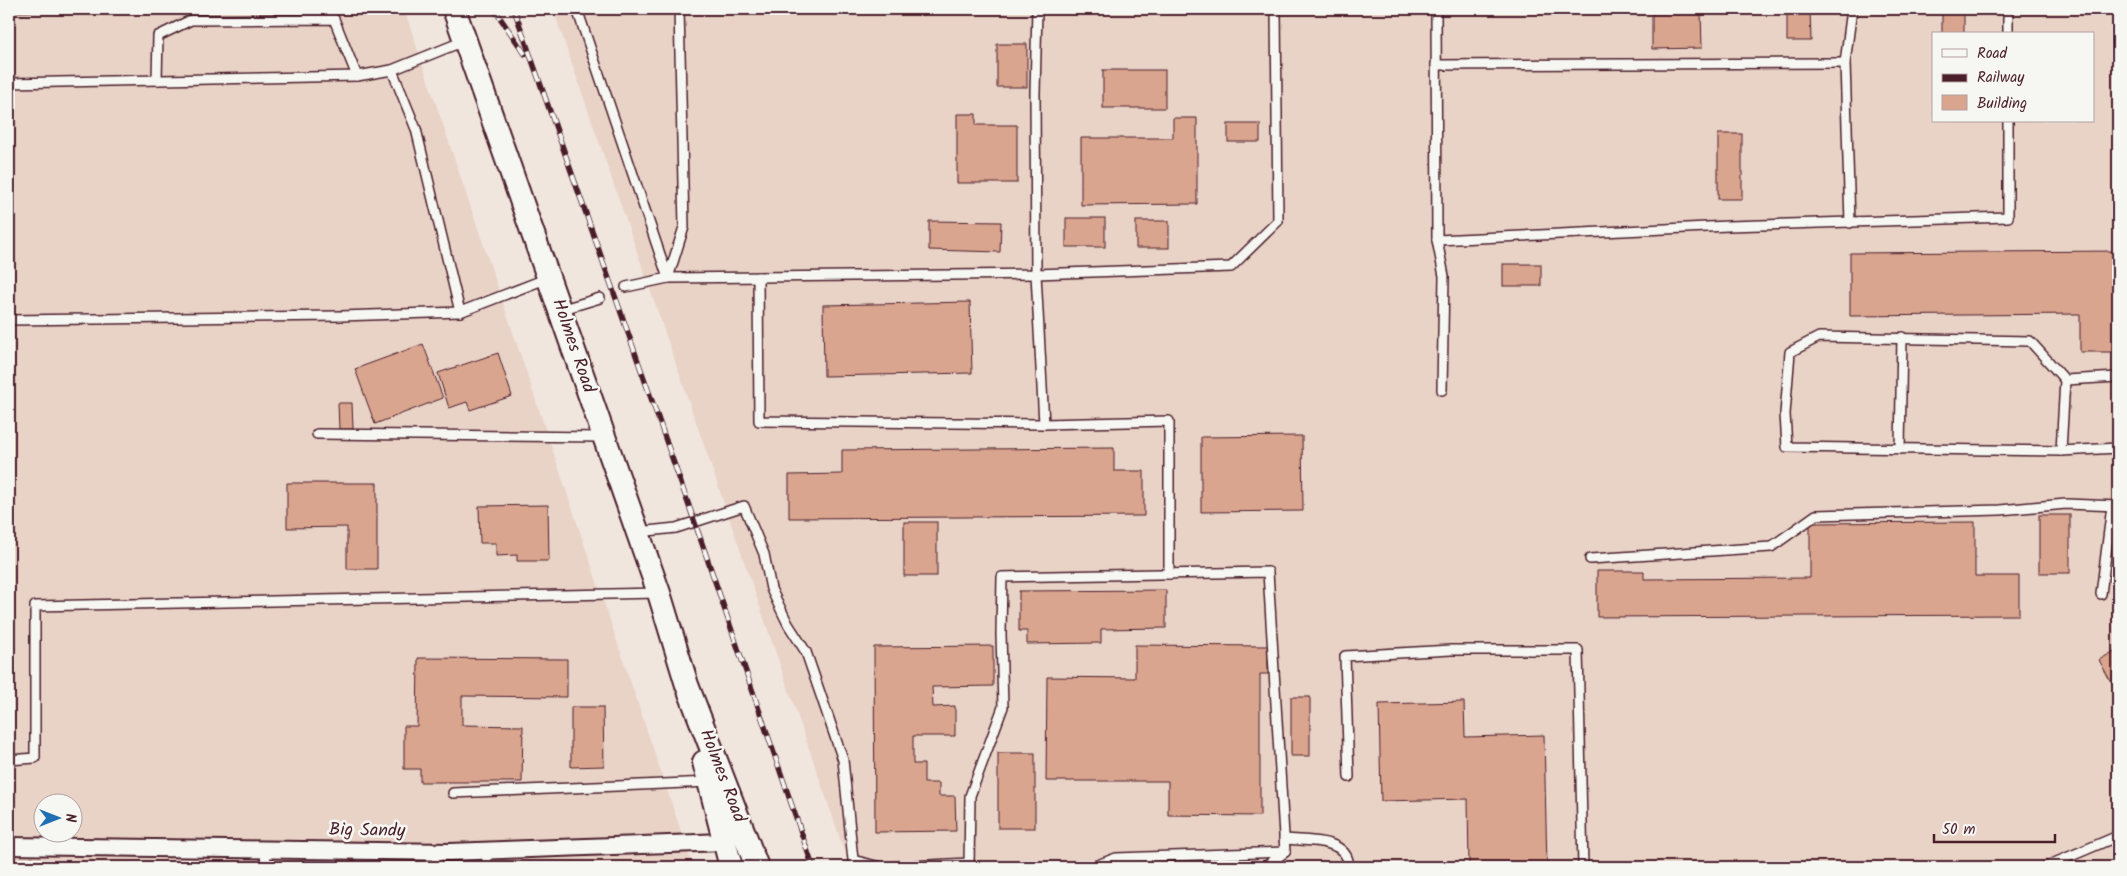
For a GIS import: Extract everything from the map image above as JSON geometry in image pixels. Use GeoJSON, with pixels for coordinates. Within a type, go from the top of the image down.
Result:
{"type":"FeatureCollection","features":[{"type":"Feature","properties":{"kind":"main road","name":"Holmes Road"},"geometry":{"type":"LineString","coordinates":[[454,9],[659,592],[687,685],[731,867]]}},
{"type":"Feature","properties":{"kind":"main road","name":"Holmes Road"},"geometry":{"type":"LineString","coordinates":[[687,685],[757,867]]}},
{"type":"Feature","properties":{"kind":"street","name":"Big Sandy"},"geometry":{"type":"LineString","coordinates":[[9,846],[265,849],[436,859],[488,850],[725,842]]}},
{"type":"Feature","properties":{"kind":"lane"},"geometry":{"type":"LineString","coordinates":[[577,9],[668,278]]}},
{"type":"Feature","properties":{"kind":"lane"},"geometry":{"type":"LineString","coordinates":[[668,278],[684,227],[679,9]]}},
{"type":"Feature","properties":{"kind":"lane"},"geometry":{"type":"LineString","coordinates":[[1037,9],[1035,93],[1036,274],[1044,424]]}},
{"type":"Feature","properties":{"kind":"lane"},"geometry":{"type":"LineString","coordinates":[[626,287],[668,278],[1036,274],[1231,267],[1278,221],[1276,9]]}},
{"type":"Feature","properties":{"kind":"lane"},"geometry":{"type":"LineString","coordinates":[[1436,9],[1437,240],[1444,276],[1442,390]]}},
{"type":"Feature","properties":{"kind":"lane"},"geometry":{"type":"LineString","coordinates":[[1850,223],[1845,62],[1852,9]]}},
{"type":"Feature","properties":{"kind":"lane"},"geometry":{"type":"LineString","coordinates":[[2008,9],[2008,32]]}},
{"type":"Feature","properties":{"kind":"lane"},"geometry":{"type":"LineString","coordinates":[[157,80],[158,36],[191,20],[334,19],[357,76]]}},
{"type":"Feature","properties":{"kind":"lane"},"geometry":{"type":"LineString","coordinates":[[9,83],[357,76],[392,70],[464,41]]}},
{"type":"Feature","properties":{"kind":"lane"},"geometry":{"type":"LineString","coordinates":[[1436,65],[1845,62]]}},
{"type":"Feature","properties":{"kind":"lane"},"geometry":{"type":"LineString","coordinates":[[392,70],[416,129],[460,312]]}},
{"type":"Feature","properties":{"kind":"lane"},"geometry":{"type":"LineString","coordinates":[[1437,240],[1728,226],[2008,217],[2008,122]]}},
{"type":"Feature","properties":{"kind":"lane"},"geometry":{"type":"LineString","coordinates":[[758,277],[759,421],[1044,424],[1169,421],[1169,574]]}},
{"type":"Feature","properties":{"kind":"lane"},"geometry":{"type":"LineString","coordinates":[[9,320],[341,316],[460,312],[549,278]]}},
{"type":"Feature","properties":{"kind":"lane"},"geometry":{"type":"LineString","coordinates":[[560,310],[600,298]]}},
{"type":"Feature","properties":{"kind":"lane"},"geometry":{"type":"LineString","coordinates":[[2061,451],[2065,380],[2030,341],[1902,337],[1818,337],[1790,352],[1785,414],[1787,448],[2061,451],[2118,448]]}},
{"type":"Feature","properties":{"kind":"lane"},"geometry":{"type":"LineString","coordinates":[[1900,449],[1902,337]]}},
{"type":"Feature","properties":{"kind":"lane"},"geometry":{"type":"LineString","coordinates":[[2065,380],[2118,377]]}},
{"type":"Feature","properties":{"kind":"lane"},"geometry":{"type":"LineString","coordinates":[[318,434],[605,438]]}},
{"type":"Feature","properties":{"kind":"lane"},"geometry":{"type":"LineString","coordinates":[[1590,559],[1771,547],[1816,515],[2000,510],[2066,504],[2115,506],[2101,594]]}},
{"type":"Feature","properties":{"kind":"lane"},"geometry":{"type":"LineString","coordinates":[[638,532],[676,528],[744,506],[764,554],[771,588],[788,624],[806,652],[843,760],[853,860],[880,867]]}},
{"type":"Feature","properties":{"kind":"lane"},"geometry":{"type":"LineString","coordinates":[[890,867],[969,865],[970,796],[1003,707],[1002,577],[1268,572],[1285,852]]}},
{"type":"Feature","properties":{"kind":"lane"},"geometry":{"type":"LineString","coordinates":[[9,760],[35,758],[35,606],[659,592]]}},
{"type":"Feature","properties":{"kind":"lane"},"geometry":{"type":"LineString","coordinates":[[1349,777],[1345,656],[1451,650],[1578,650],[1583,867]]}},
{"type":"Feature","properties":{"kind":"lane"},"geometry":{"type":"LineString","coordinates":[[453,793],[709,782]]}},
{"type":"Feature","properties":{"kind":"lane"},"geometry":{"type":"LineString","coordinates":[[2045,867],[2118,836]]}},
{"type":"Feature","properties":{"kind":"lane"},"geometry":{"type":"LineString","coordinates":[[1284,839],[1325,843],[1338,847],[1344,850],[1349,860],[1349,867]]}},
{"type":"Feature","properties":{"kind":"lane"},"geometry":{"type":"LineString","coordinates":[[265,849],[266,867]]}},
{"type":"Feature","properties":{"kind":"lane"},"geometry":{"type":"LineString","coordinates":[[486,867],[488,850]]}},
{"type":"Feature","properties":{"kind":"lane"},"geometry":{"type":"LineString","coordinates":[[1092,867],[1116,858],[1285,852]]}},
{"type":"Feature","properties":{"kind":"lane"},"geometry":{"type":"LineString","coordinates":[[1265,867],[1285,852]]}},
{"type":"Feature","properties":{"kind":"shaded area"},"geometry":{"type":"Polygon","coordinates":[[[9,9],[404,9],[693,867],[9,867],[9,9]]]}},
{"type":"Feature","properties":{"kind":"shaded area"},"geometry":{"type":"Polygon","coordinates":[[[553,9],[2118,9],[2118,867],[850,867],[553,9]]]}},
{"type":"Feature","properties":{"kind":"building"},"geometry":{"type":"Polygon","coordinates":[[[9,9],[195,9],[9,12],[9,9]]]}},
{"type":"Feature","properties":{"kind":"building"},"geometry":{"type":"Polygon","coordinates":[[[1664,9],[1810,9],[1811,41],[1787,41],[1787,11],[1701,11],[1702,48],[1652,49],[1652,13],[1664,13],[1664,9]]]}},
{"type":"Feature","properties":{"kind":"building"},"geometry":{"type":"Polygon","coordinates":[[[1942,9],[1964,9],[1964,32],[1942,32],[1942,9]]]}},
{"type":"Feature","properties":{"kind":"building"},"geometry":{"type":"Polygon","coordinates":[[[997,44],[1027,44],[1027,87],[997,87],[997,44]]]}},
{"type":"Feature","properties":{"kind":"building"},"geometry":{"type":"Polygon","coordinates":[[[1103,70],[1165,70],[1165,108],[1103,108],[1103,70]]]}},
{"type":"Feature","properties":{"kind":"building"},"geometry":{"type":"Polygon","coordinates":[[[957,114],[976,114],[976,125],[1017,125],[1017,183],[957,183],[957,114]]]}},
{"type":"Feature","properties":{"kind":"building"},"geometry":{"type":"Polygon","coordinates":[[[1173,118],[1197,118],[1197,204],[1081,205],[1081,138],[1173,138],[1173,118]]]}},
{"type":"Feature","properties":{"kind":"building"},"geometry":{"type":"Polygon","coordinates":[[[1228,124],[1260,124],[1260,142],[1228,142],[1228,124]]]}},
{"type":"Feature","properties":{"kind":"building"},"geometry":{"type":"Polygon","coordinates":[[[1718,134],[1742,134],[1742,199],[1718,199],[1718,134]]]}},
{"type":"Feature","properties":{"kind":"building"},"geometry":{"type":"Polygon","coordinates":[[[1066,218],[1105,218],[1105,247],[1066,247],[1066,218]]]}},
{"type":"Feature","properties":{"kind":"building"},"geometry":{"type":"Polygon","coordinates":[[[929,221],[1001,222],[1000,252],[929,250],[929,221]]]}},
{"type":"Feature","properties":{"kind":"building"},"geometry":{"type":"Polygon","coordinates":[[[1136,221],[1169,221],[1169,248],[1136,248],[1136,221]]]}},
{"type":"Feature","properties":{"kind":"building"},"geometry":{"type":"Polygon","coordinates":[[[2118,251],[2118,352],[2080,352],[2080,314],[1850,316],[1850,253],[2118,251]]]}},
{"type":"Feature","properties":{"kind":"building"},"geometry":{"type":"Polygon","coordinates":[[[1503,264],[1541,264],[1541,286],[1503,286],[1503,264]]]}},
{"type":"Feature","properties":{"kind":"building"},"geometry":{"type":"Polygon","coordinates":[[[970,302],[972,373],[824,376],[823,305],[970,302]]]}},
{"type":"Feature","properties":{"kind":"building"},"geometry":{"type":"Polygon","coordinates":[[[423,344],[443,398],[375,424],[355,369],[423,344]]]}},
{"type":"Feature","properties":{"kind":"building"},"geometry":{"type":"Polygon","coordinates":[[[498,353],[512,396],[470,410],[467,402],[449,408],[438,373],[498,353]]]}},
{"type":"Feature","properties":{"kind":"building"},"geometry":{"type":"Polygon","coordinates":[[[338,403],[352,403],[353,429],[339,429],[338,403]]]}},
{"type":"Feature","properties":{"kind":"building"},"geometry":{"type":"Polygon","coordinates":[[[1302,436],[1303,511],[1201,512],[1201,437],[1302,436]]]}},
{"type":"Feature","properties":{"kind":"building"},"geometry":{"type":"Polygon","coordinates":[[[1114,448],[1114,471],[1144,471],[1144,516],[789,518],[789,475],[842,474],[842,450],[1114,448]]]}},
{"type":"Feature","properties":{"kind":"building"},"geometry":{"type":"Polygon","coordinates":[[[287,483],[377,483],[377,569],[347,569],[347,527],[287,528],[287,483]]]}},
{"type":"Feature","properties":{"kind":"building"},"geometry":{"type":"Polygon","coordinates":[[[548,505],[549,561],[517,561],[517,555],[496,556],[496,543],[480,543],[479,506],[548,505]]]}},
{"type":"Feature","properties":{"kind":"building"},"geometry":{"type":"Polygon","coordinates":[[[2039,515],[2070,515],[2070,573],[2039,573],[2039,515]]]}},
{"type":"Feature","properties":{"kind":"building"},"geometry":{"type":"Polygon","coordinates":[[[904,522],[937,522],[937,576],[904,576],[904,522]]]}},
{"type":"Feature","properties":{"kind":"building"},"geometry":{"type":"Polygon","coordinates":[[[1975,522],[1975,576],[2019,576],[2019,615],[1597,617],[1597,571],[1644,571],[1644,579],[1810,578],[1810,523],[1975,522]]]}},
{"type":"Feature","properties":{"kind":"building"},"geometry":{"type":"Polygon","coordinates":[[[1166,590],[1166,628],[1101,629],[1101,643],[1027,644],[1027,631],[1019,631],[1019,591],[1166,590]]]}},
{"type":"Feature","properties":{"kind":"building"},"geometry":{"type":"Polygon","coordinates":[[[1135,645],[1268,646],[1268,674],[1260,674],[1260,816],[1168,815],[1168,781],[1046,781],[1047,677],[1135,678],[1135,645]]]}},
{"type":"Feature","properties":{"kind":"building"},"geometry":{"type":"Polygon","coordinates":[[[993,646],[993,686],[932,687],[933,707],[955,706],[955,736],[913,736],[913,764],[924,764],[924,783],[939,783],[939,796],[955,796],[956,831],[875,832],[874,647],[993,646]]]}},
{"type":"Feature","properties":{"kind":"building"},"geometry":{"type":"Polygon","coordinates":[[[2118,649],[2118,690],[2116,691],[2099,660],[2118,649]]]}},
{"type":"Feature","properties":{"kind":"building"},"geometry":{"type":"Polygon","coordinates":[[[418,658],[567,659],[567,697],[462,696],[462,725],[523,726],[522,782],[420,782],[420,769],[404,769],[404,726],[417,726],[418,658]]]}},
{"type":"Feature","properties":{"kind":"building"},"geometry":{"type":"Polygon","coordinates":[[[1291,697],[1310,697],[1310,756],[1291,756],[1291,697]]]}},
{"type":"Feature","properties":{"kind":"building"},"geometry":{"type":"Polygon","coordinates":[[[1464,702],[1465,737],[1544,735],[1547,867],[1469,867],[1468,799],[1381,801],[1379,704],[1464,702]]]}},
{"type":"Feature","properties":{"kind":"building"},"geometry":{"type":"Polygon","coordinates":[[[571,707],[603,707],[604,766],[571,767],[571,707]]]}},
{"type":"Feature","properties":{"kind":"building"},"geometry":{"type":"Polygon","coordinates":[[[998,753],[1035,753],[1035,828],[998,828],[998,753]]]}},
{"type":"Feature","properties":{"kind":"railway"},"geometry":{"type":"LineString","coordinates":[[494,9],[525,54]]}},
{"type":"Feature","properties":{"kind":"railway"},"geometry":{"type":"LineString","coordinates":[[514,9],[695,523],[813,867]]}}]}
